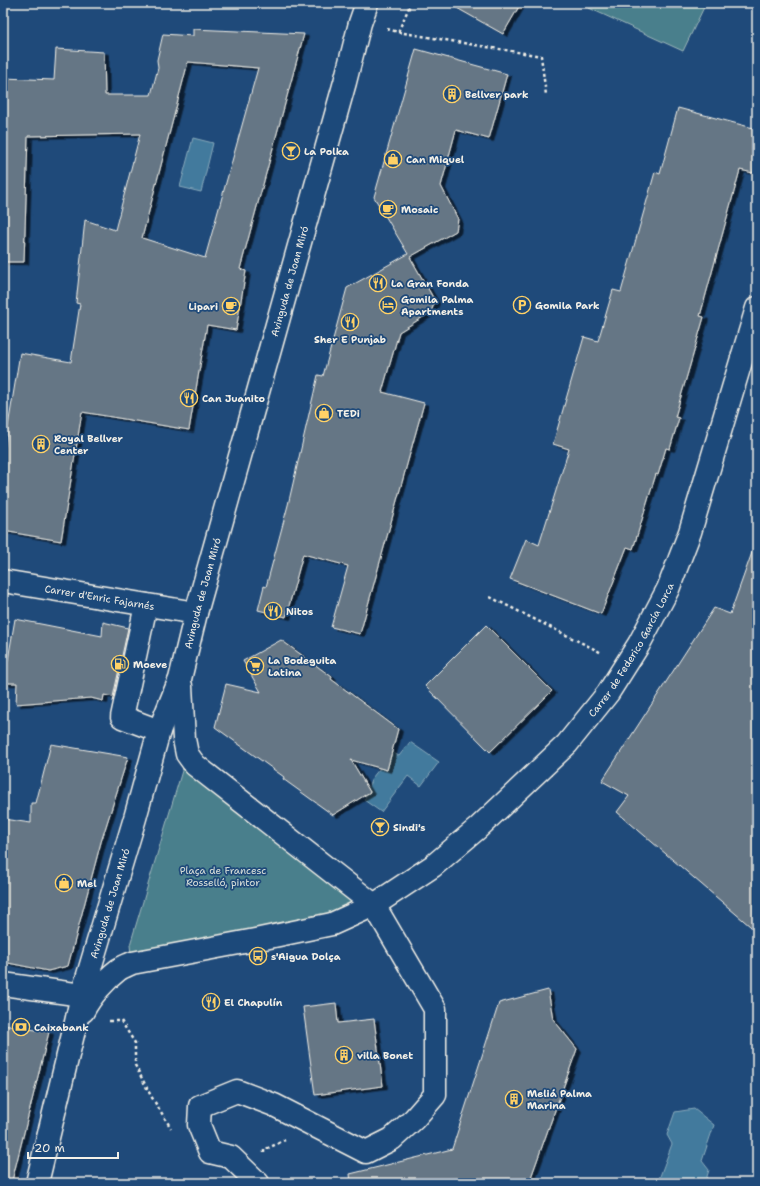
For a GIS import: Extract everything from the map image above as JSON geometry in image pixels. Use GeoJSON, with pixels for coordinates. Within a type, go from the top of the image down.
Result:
{"type":"FeatureCollection","features":[{"type":"Feature","properties":{"kind":"street","name":"Avinguda de Joan Miró"},"geometry":{"type":"LineString","coordinates":[[37,1183],[82,995],[135,818],[159,731],[180,679],[196,613],[360,23],[367,3]]}},
{"type":"Feature","properties":{"kind":"street","name":"Carrer de Federico García Lorca"},"geometry":{"type":"LineString","coordinates":[[374,905],[433,866],[478,828],[562,749],[608,693],[626,665],[639,644],[668,589],[690,532],[757,308]]}},
{"type":"Feature","properties":{"kind":"street","name":"Carrer d'Enric Fajarnés"},"geometry":{"type":"LineString","coordinates":[[3,581],[196,613]]}},
{"type":"Feature","properties":{"kind":"street"},"geometry":{"type":"LineString","coordinates":[[146,605],[122,718],[159,731]]}},
{"type":"Feature","properties":{"kind":"street"},"geometry":{"type":"LineString","coordinates":[[180,679],[184,739],[187,754],[195,765],[374,905],[435,1009],[435,1096],[414,1119],[392,1139],[366,1152],[274,1104],[237,1091],[200,1106],[199,1125],[210,1152],[231,1157],[258,1183]]}},
{"type":"Feature","properties":{"kind":"street"},"geometry":{"type":"LineString","coordinates":[[76,1022],[88,1001],[101,987],[118,970],[132,963],[332,924],[374,905]]}},
{"type":"Feature","properties":{"kind":"street"},"geometry":{"type":"LineString","coordinates":[[3,984],[82,995]]}},
{"type":"Feature","properties":{"kind":"path"},"geometry":{"type":"LineString","coordinates":[[398,32],[541,56],[546,95]]}},
{"type":"Feature","properties":{"kind":"path"},"geometry":{"type":"LineString","coordinates":[[490,597],[626,665]]}},
{"type":"Feature","properties":{"kind":"path"},"geometry":{"type":"LineString","coordinates":[[76,1022],[121,1021],[135,1043],[135,1065],[151,1096],[174,1133]]}},
{"type":"Feature","properties":{"kind":"green space"},"geometry":{"type":"Polygon","coordinates":[[[578,3],[706,3],[683,51],[578,3]]]}},
{"type":"Feature","properties":{"kind":"green space","name":"Plaça de Francesc Rosselló, pintor"},"geometry":{"type":"Polygon","coordinates":[[[187,754],[374,905],[132,963],[130,945],[187,754]]]}},
{"type":"Feature","properties":{"kind":"water"},"geometry":{"type":"Polygon","coordinates":[[[193,138],[213,143],[201,192],[180,187],[193,138]]]}},
{"type":"Feature","properties":{"kind":"water"},"geometry":{"type":"Polygon","coordinates":[[[410,742],[439,762],[421,786],[408,776],[381,812],[364,800],[370,792],[368,788],[372,778],[380,768],[387,770],[392,752],[399,756],[410,742]]]}},
{"type":"Feature","properties":{"kind":"water"},"geometry":{"type":"Polygon","coordinates":[[[694,1109],[714,1125],[702,1161],[709,1170],[705,1183],[662,1183],[659,1179],[672,1144],[667,1135],[675,1112],[694,1109]]]}},
{"type":"Feature","properties":{"kind":"building"},"geometry":{"type":"Polygon","coordinates":[[[448,3],[521,3],[503,34],[448,3]]]}},
{"type":"Feature","properties":{"kind":"building"},"geometry":{"type":"Polygon","coordinates":[[[193,29],[304,34],[240,269],[246,271],[236,330],[207,325],[189,430],[82,412],[61,541],[3,531],[3,457],[20,353],[71,362],[80,304],[76,303],[85,220],[115,230],[140,134],[28,136],[24,262],[3,262],[3,78],[54,80],[56,49],[104,52],[105,95],[151,95],[158,68],[157,60],[163,34],[193,36],[193,29]],[[188,62],[142,238],[205,258],[258,68],[188,62]]]}},
{"type":"Feature","properties":{"kind":"building"},"geometry":{"type":"Polygon","coordinates":[[[416,49],[507,74],[489,139],[456,130],[441,186],[458,219],[456,231],[410,257],[435,301],[431,312],[399,332],[382,392],[424,403],[360,634],[331,627],[348,566],[303,554],[286,617],[258,610],[264,586],[266,587],[288,505],[318,375],[323,376],[347,288],[408,254],[374,197],[416,49]]]}},
{"type":"Feature","properties":{"kind":"building"},"geometry":{"type":"Polygon","coordinates":[[[678,108],[757,129],[757,158],[753,173],[740,170],[700,316],[704,317],[675,417],[679,418],[670,449],[666,448],[658,475],[656,474],[633,549],[627,547],[601,614],[510,579],[526,539],[539,545],[569,449],[553,444],[584,337],[598,341],[613,290],[621,292],[655,172],[660,174],[678,108]]]}},
{"type":"Feature","properties":{"kind":"building"},"geometry":{"type":"Polygon","coordinates":[[[754,547],[757,548],[757,932],[617,812],[629,796],[602,781],[714,608],[730,614],[754,547]]]}},
{"type":"Feature","properties":{"kind":"building"},"geometry":{"type":"Polygon","coordinates":[[[15,619],[102,636],[103,622],[128,628],[113,697],[104,695],[103,701],[91,698],[16,704],[17,683],[4,683],[15,619]]]}},
{"type":"Feature","properties":{"kind":"building"},"geometry":{"type":"Polygon","coordinates":[[[486,625],[552,691],[490,752],[425,686],[486,625]]]}},
{"type":"Feature","properties":{"kind":"building"},"geometry":{"type":"Polygon","coordinates":[[[281,640],[332,677],[331,679],[398,729],[387,770],[351,760],[370,792],[333,815],[215,727],[226,684],[261,692],[243,661],[281,640]]]}},
{"type":"Feature","properties":{"kind":"building"},"geometry":{"type":"Polygon","coordinates":[[[51,744],[128,757],[101,842],[68,966],[48,971],[3,962],[3,819],[31,823],[31,803],[36,803],[51,744]]]}},
{"type":"Feature","properties":{"kind":"building","name":"Meliá Palma Marina"},"geometry":{"type":"Polygon","coordinates":[[[548,990],[553,1019],[577,1049],[529,1183],[351,1183],[350,1174],[452,1149],[499,1003],[548,990]]]}},
{"type":"Feature","properties":{"kind":"building","name":"villa Bonet"},"geometry":{"type":"Polygon","coordinates":[[[336,1003],[338,1023],[374,1019],[383,1086],[315,1095],[303,1007],[336,1003]]]}},
{"type":"Feature","properties":{"kind":"building"},"geometry":{"type":"Polygon","coordinates":[[[3,1025],[49,1032],[12,1181],[3,1180],[3,1025]]]}},
{"type":"Feature","properties":{"kind":"place","name":"Bellver park"},"geometry":{"type":"Point","coordinates":[452,94]}},
{"type":"Feature","properties":{"kind":"place","name":"La Polka"},"geometry":{"type":"Point","coordinates":[291,151]}},
{"type":"Feature","properties":{"kind":"place","name":"Can Miquel"},"geometry":{"type":"Point","coordinates":[393,159]}},
{"type":"Feature","properties":{"kind":"place","name":"Mosaic"},"geometry":{"type":"Point","coordinates":[388,209]}},
{"type":"Feature","properties":{"kind":"place","name":"La Gran Fonda"},"geometry":{"type":"Point","coordinates":[378,283]}},
{"type":"Feature","properties":{"kind":"place","name":"Gomila Palma Apartments"},"geometry":{"type":"Point","coordinates":[388,305]}},
{"type":"Feature","properties":{"kind":"place","name":"Gomila Park"},"geometry":{"type":"Point","coordinates":[522,305]}},
{"type":"Feature","properties":{"kind":"place","name":"Lipari"},"geometry":{"type":"Point","coordinates":[231,306]}},
{"type":"Feature","properties":{"kind":"place","name":"Sher E Punjab"},"geometry":{"type":"Point","coordinates":[350,322]}},
{"type":"Feature","properties":{"kind":"place","name":"Can Juanito"},"geometry":{"type":"Point","coordinates":[189,398]}},
{"type":"Feature","properties":{"kind":"place","name":"TEDi"},"geometry":{"type":"Point","coordinates":[324,413]}},
{"type":"Feature","properties":{"kind":"place","name":"Royal Bellver Center"},"geometry":{"type":"Point","coordinates":[41,444]}},
{"type":"Feature","properties":{"kind":"place","name":"Nitos"},"geometry":{"type":"Point","coordinates":[273,611]}},
{"type":"Feature","properties":{"kind":"place","name":"Moeve"},"geometry":{"type":"Point","coordinates":[120,664]}},
{"type":"Feature","properties":{"kind":"place","name":"La Bodeguita Latina"},"geometry":{"type":"Point","coordinates":[255,666]}},
{"type":"Feature","properties":{"kind":"place","name":"Sindi's"},"geometry":{"type":"Point","coordinates":[380,827]}},
{"type":"Feature","properties":{"kind":"place","name":"Mel"},"geometry":{"type":"Point","coordinates":[64,883]}},
{"type":"Feature","properties":{"kind":"place","name":"s'Aigua Dolça"},"geometry":{"type":"Point","coordinates":[258,956]}},
{"type":"Feature","properties":{"kind":"place","name":"El Chapulín"},"geometry":{"type":"Point","coordinates":[211,1002]}},
{"type":"Feature","properties":{"kind":"place","name":"Caixabank"},"geometry":{"type":"Point","coordinates":[21,1027]}},
{"type":"Feature","properties":{"kind":"place","name":"villa Bonet"},"geometry":{"type":"Point","coordinates":[344,1055]}},
{"type":"Feature","properties":{"kind":"place","name":"Meliá Palma Marina"},"geometry":{"type":"Point","coordinates":[514,1099]}}]}
